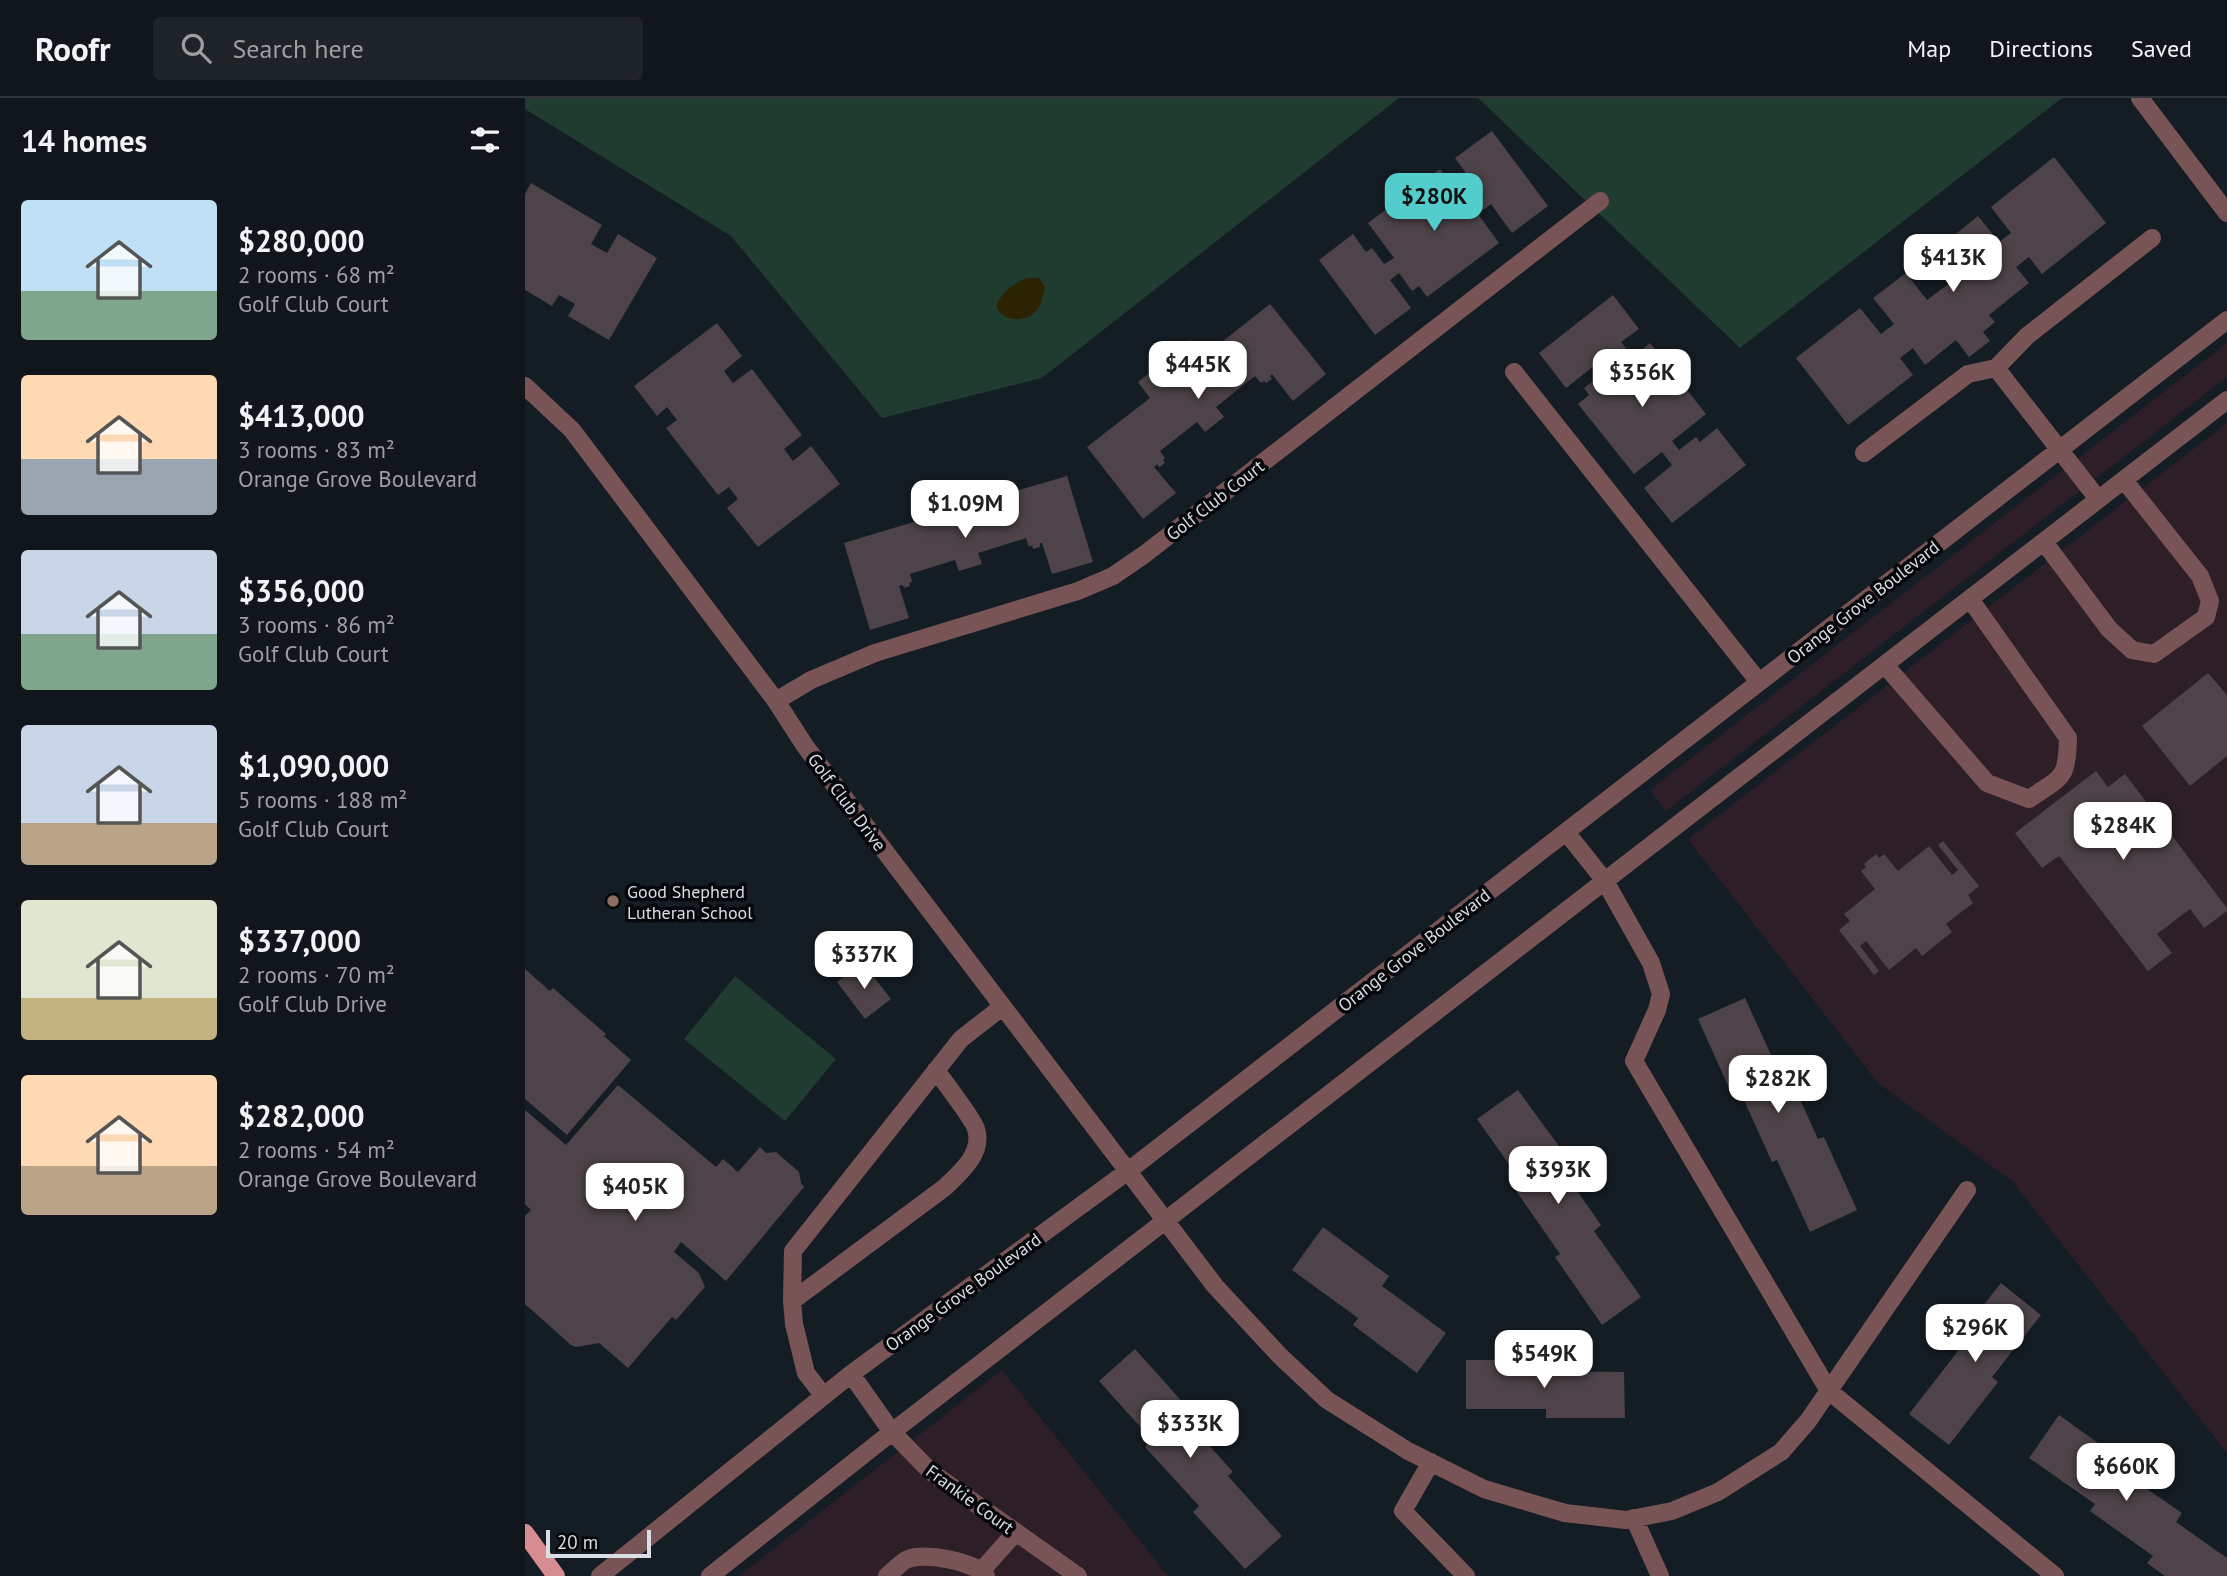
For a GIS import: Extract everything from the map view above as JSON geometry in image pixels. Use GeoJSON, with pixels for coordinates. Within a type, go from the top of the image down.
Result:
{"type":"FeatureCollection","features":[{"type":"Feature","properties":{"kind":"main road"},"geometry":{"type":"LineString","coordinates":[[525,1533],[557,1576]]}},
{"type":"Feature","properties":{"kind":"street"},"geometry":{"type":"LineString","coordinates":[[2140,98],[2227,213]]}},
{"type":"Feature","properties":{"kind":"street","name":"Golf Club Court"},"geometry":{"type":"LineString","coordinates":[[776,701],[811,680],[875,653],[1078,591],[1113,576],[1600,201]]}},
{"type":"Feature","properties":{"kind":"street"},"geometry":{"type":"LineString","coordinates":[[1864,453],[1968,374],[1996,368],[2027,336],[2152,239]]}},
{"type":"Feature","properties":{"kind":"street","name":"Orange Grove Boulevard"},"geometry":{"type":"LineString","coordinates":[[600,1576],[823,1395],[1128,1171],[2227,320]]}},
{"type":"Feature","properties":{"kind":"street"},"geometry":{"type":"LineString","coordinates":[[1996,368],[2098,499]]}},
{"type":"Feature","properties":{"kind":"street"},"geometry":{"type":"LineString","coordinates":[[1514,372],[1759,682]]}},
{"type":"Feature","properties":{"kind":"street","name":"Golf Club Drive"},"geometry":{"type":"LineString","coordinates":[[525,386],[572,430],[776,701],[804,746],[1215,1286],[1280,1356],[1327,1400],[1408,1451],[1484,1489],[1565,1513],[1626,1520],[1672,1511],[1718,1492],[1781,1452],[1808,1421],[1967,1190]]}},
{"type":"Feature","properties":{"kind":"street"},"geometry":{"type":"LineString","coordinates":[[710,1576],[892,1432],[2227,400]]}},
{"type":"Feature","properties":{"kind":"street"},"geometry":{"type":"LineString","coordinates":[[2044,541],[2109,629],[2132,650],[2154,654],[2206,617],[2210,601],[2200,576],[2124,480]]}},
{"type":"Feature","properties":{"kind":"street"},"geometry":{"type":"LineString","coordinates":[[1885,665],[1987,783],[2029,799],[2063,776],[2068,738],[1970,599]]}},
{"type":"Feature","properties":{"kind":"street"},"geometry":{"type":"LineString","coordinates":[[1566,832],[1605,881],[1651,963],[1661,994],[1657,1010],[1634,1061],[1829,1391],[2055,1576]]}},
{"type":"Feature","properties":{"kind":"street"},"geometry":{"type":"LineString","coordinates":[[823,1395],[806,1373],[794,1324],[793,1251],[961,1039],[1003,1007]]}},
{"type":"Feature","properties":{"kind":"street"},"geometry":{"type":"LineString","coordinates":[[792,1301],[944,1188],[965,1169],[975,1151],[977,1129],[936,1070]]}},
{"type":"Feature","properties":{"kind":"street","name":"Frankie Court"},"geometry":{"type":"LineString","coordinates":[[851,1374],[892,1432],[931,1472],[1078,1576]]}},
{"type":"Feature","properties":{"kind":"street"},"geometry":{"type":"LineString","coordinates":[[1431,1462],[1403,1511],[1466,1576]]}},
{"type":"Feature","properties":{"kind":"street"},"geometry":{"type":"LineString","coordinates":[[1634,1518],[1660,1576]]}},
{"type":"Feature","properties":{"kind":"street"},"geometry":{"type":"LineString","coordinates":[[887,1576],[909,1559],[941,1557],[984,1573],[1016,1532]]}},
{"type":"Feature","properties":{"kind":"shaded area"},"geometry":{"type":"Polygon","coordinates":[[[2227,343],[2227,377],[1666,811],[1650,790],[2227,343]]]}},
{"type":"Feature","properties":{"kind":"shaded area"},"geometry":{"type":"Polygon","coordinates":[[[2227,423],[2227,1453],[2012,1181],[1878,1083],[1688,839],[2227,423]]]}},
{"type":"Feature","properties":{"kind":"shaded area"},"geometry":{"type":"Polygon","coordinates":[[[1002,1370],[1168,1576],[739,1576],[1002,1370]]]}},
{"type":"Feature","properties":{"kind":"green space"},"geometry":{"type":"Polygon","coordinates":[[[525,98],[1399,98],[1042,378],[882,418],[731,236],[525,109],[525,98]]]}},
{"type":"Feature","properties":{"kind":"green space"},"geometry":{"type":"Polygon","coordinates":[[[1478,98],[2062,98],[1740,348],[1478,98]]]}},
{"type":"Feature","properties":{"kind":"green space"},"geometry":{"type":"Polygon","coordinates":[[[735,976],[836,1059],[785,1121],[684,1039],[735,976]]]}},
{"type":"Feature","properties":{"kind":"sand"},"geometry":{"type":"Polygon","coordinates":[[[1027,278],[1039,278],[1045,287],[1038,308],[1024,318],[1013,319],[1003,315],[996,306],[1002,296],[1027,278]]]}},
{"type":"Feature","properties":{"kind":"building"},"geometry":{"type":"Polygon","coordinates":[[[1492,131],[1548,206],[1512,233],[1491,204],[1478,214],[1499,243],[1427,297],[1419,286],[1412,291],[1399,273],[1390,280],[1411,308],[1375,335],[1319,260],[1353,234],[1366,252],[1372,248],[1384,264],[1394,258],[1368,223],[1440,169],[1466,204],[1475,196],[1462,180],[1468,176],[1455,158],[1492,131]]]}},
{"type":"Feature","properties":{"kind":"building"},"geometry":{"type":"Polygon","coordinates":[[[2054,157],[2106,223],[2042,274],[2029,257],[2016,267],[2029,283],[1989,315],[1995,322],[1983,332],[1990,341],[1969,357],[1956,340],[1925,365],[1913,348],[1900,358],[1913,375],[1848,425],[1796,358],[1860,308],[1881,334],[1894,324],[1873,298],[1906,273],[1927,300],[1967,270],[1946,242],[1978,216],[1999,242],[2011,233],[1991,207],[2054,157]]]}},
{"type":"Feature","properties":{"kind":"building"},"geometry":{"type":"Polygon","coordinates":[[[531,183],[602,225],[591,244],[607,253],[618,234],[657,258],[609,340],[568,316],[575,304],[559,295],[552,306],[525,290],[525,194],[531,183]]]}},
{"type":"Feature","properties":{"kind":"building"},"geometry":{"type":"Polygon","coordinates":[[[1613,295],[1639,329],[1621,342],[1626,348],[1609,361],[1617,370],[1650,343],[1706,414],[1672,441],[1679,450],[1696,437],[1700,442],[1717,428],[1746,465],[1672,523],[1644,488],[1672,465],[1662,452],[1634,474],[1578,404],[1589,395],[1584,388],[1601,375],[1594,366],[1566,388],[1539,353],[1613,295]]]}},
{"type":"Feature","properties":{"kind":"building"},"geometry":{"type":"Polygon","coordinates":[[[1270,304],[1326,374],[1293,401],[1272,374],[1272,379],[1266,383],[1261,383],[1255,376],[1216,407],[1224,417],[1205,432],[1197,422],[1160,451],[1165,463],[1154,467],[1176,493],[1143,519],[1087,447],[1150,398],[1138,382],[1191,340],[1204,356],[1270,304]]]}},
{"type":"Feature","properties":{"kind":"building"},"geometry":{"type":"Polygon","coordinates":[[[717,323],[742,356],[724,371],[733,383],[752,369],[802,435],[784,449],[793,461],[811,446],[840,484],[758,547],[727,508],[738,499],[729,487],[718,495],[666,428],[677,420],[667,407],[657,416],[634,386],[717,323]]]}},
{"type":"Feature","properties":{"kind":"building"},"geometry":{"type":"Polygon","coordinates":[[[1067,476],[1093,562],[1052,574],[1042,543],[1040,547],[1033,549],[1032,545],[1029,547],[1026,538],[978,553],[982,564],[959,571],[955,560],[910,574],[910,586],[899,586],[909,618],[870,630],[844,543],[920,520],[914,501],[980,481],[986,500],[1067,476]]]}},
{"type":"Feature","properties":{"kind":"building"},"geometry":{"type":"Polygon","coordinates":[[[2208,673],[2227,695],[2227,756],[2190,786],[2142,726],[2208,673]]]}},
{"type":"Feature","properties":{"kind":"building"},"geometry":{"type":"Polygon","coordinates":[[[2096,771],[2108,787],[2125,774],[2227,908],[2227,911],[2204,928],[2190,909],[2157,934],[2172,953],[2148,971],[2059,856],[2042,868],[2015,833],[2096,771]]]}},
{"type":"Feature","properties":{"kind":"building"},"geometry":{"type":"Polygon","coordinates":[[[1943,841],[1979,886],[1968,895],[1973,903],[1946,924],[1952,932],[1922,956],[1916,948],[1889,970],[1866,941],[1860,946],[1879,971],[1874,975],[1839,930],[1850,921],[1844,914],[1875,889],[1861,871],[1866,867],[1864,864],[1876,854],[1879,858],[1884,854],[1898,871],[1929,846],[1952,875],[1958,870],[1938,845],[1943,841]]]}},
{"type":"Feature","properties":{"kind":"building"},"geometry":{"type":"Polygon","coordinates":[[[862,962],[891,999],[865,1019],[837,982],[862,962]]]}},
{"type":"Feature","properties":{"kind":"building"},"geometry":{"type":"Polygon","coordinates":[[[525,969],[550,991],[553,988],[606,1034],[604,1036],[631,1060],[567,1135],[525,1099],[525,969]]]}},
{"type":"Feature","properties":{"kind":"building"},"geometry":{"type":"Polygon","coordinates":[[[1745,998],[1778,1070],[1785,1066],[1818,1139],[1824,1137],[1857,1210],[1810,1232],[1777,1160],[1772,1162],[1738,1087],[1730,1090],[1698,1019],[1745,998]]]}},
{"type":"Feature","properties":{"kind":"building"},"geometry":{"type":"Polygon","coordinates":[[[618,1085],[716,1167],[723,1159],[738,1172],[760,1147],[766,1153],[776,1152],[799,1172],[804,1187],[726,1281],[681,1242],[674,1252],[699,1273],[705,1287],[676,1320],[672,1317],[628,1368],[599,1343],[576,1347],[571,1345],[525,1304],[525,1216],[531,1210],[525,1204],[525,1110],[566,1145],[618,1085]]]}},
{"type":"Feature","properties":{"kind":"building"},"geometry":{"type":"Polygon","coordinates":[[[1518,1090],[1564,1153],[1555,1159],[1601,1225],[1594,1231],[1641,1297],[1602,1325],[1555,1257],[1560,1254],[1514,1188],[1522,1183],[1477,1119],[1518,1090]]]}},
{"type":"Feature","properties":{"kind":"building"},"geometry":{"type":"Polygon","coordinates":[[[1323,1227],[1389,1276],[1382,1286],[1446,1333],[1417,1373],[1353,1325],[1358,1318],[1292,1270],[1323,1227]]]}},
{"type":"Feature","properties":{"kind":"building"},"geometry":{"type":"Polygon","coordinates":[[[2001,1283],[2041,1315],[1992,1377],[1998,1382],[1949,1445],[1909,1414],[1958,1351],[1951,1346],[2001,1283]]]}},
{"type":"Feature","properties":{"kind":"building"},"geometry":{"type":"Polygon","coordinates":[[[1135,1349],[1187,1407],[1180,1413],[1233,1472],[1228,1476],[1282,1536],[1245,1569],[1193,1512],[1199,1506],[1145,1447],[1152,1440],[1099,1381],[1135,1349]]]}},
{"type":"Feature","properties":{"kind":"building"},"geometry":{"type":"Polygon","coordinates":[[[1466,1360],[1545,1360],[1545,1371],[1624,1372],[1625,1418],[1546,1418],[1546,1409],[1466,1409],[1466,1360]]]}},
{"type":"Feature","properties":{"kind":"building"},"geometry":{"type":"Polygon","coordinates":[[[2059,1415],[2123,1461],[2118,1469],[2182,1513],[2176,1522],[2227,1558],[2227,1576],[2165,1576],[2147,1563],[2153,1556],[2090,1511],[2095,1504],[2029,1458],[2059,1415]]]}},
{"type":"Feature","properties":{"kind":"place","name":"Good Shepherd Lutheran School"},"geometry":{"type":"Point","coordinates":[613,901]}}]}
